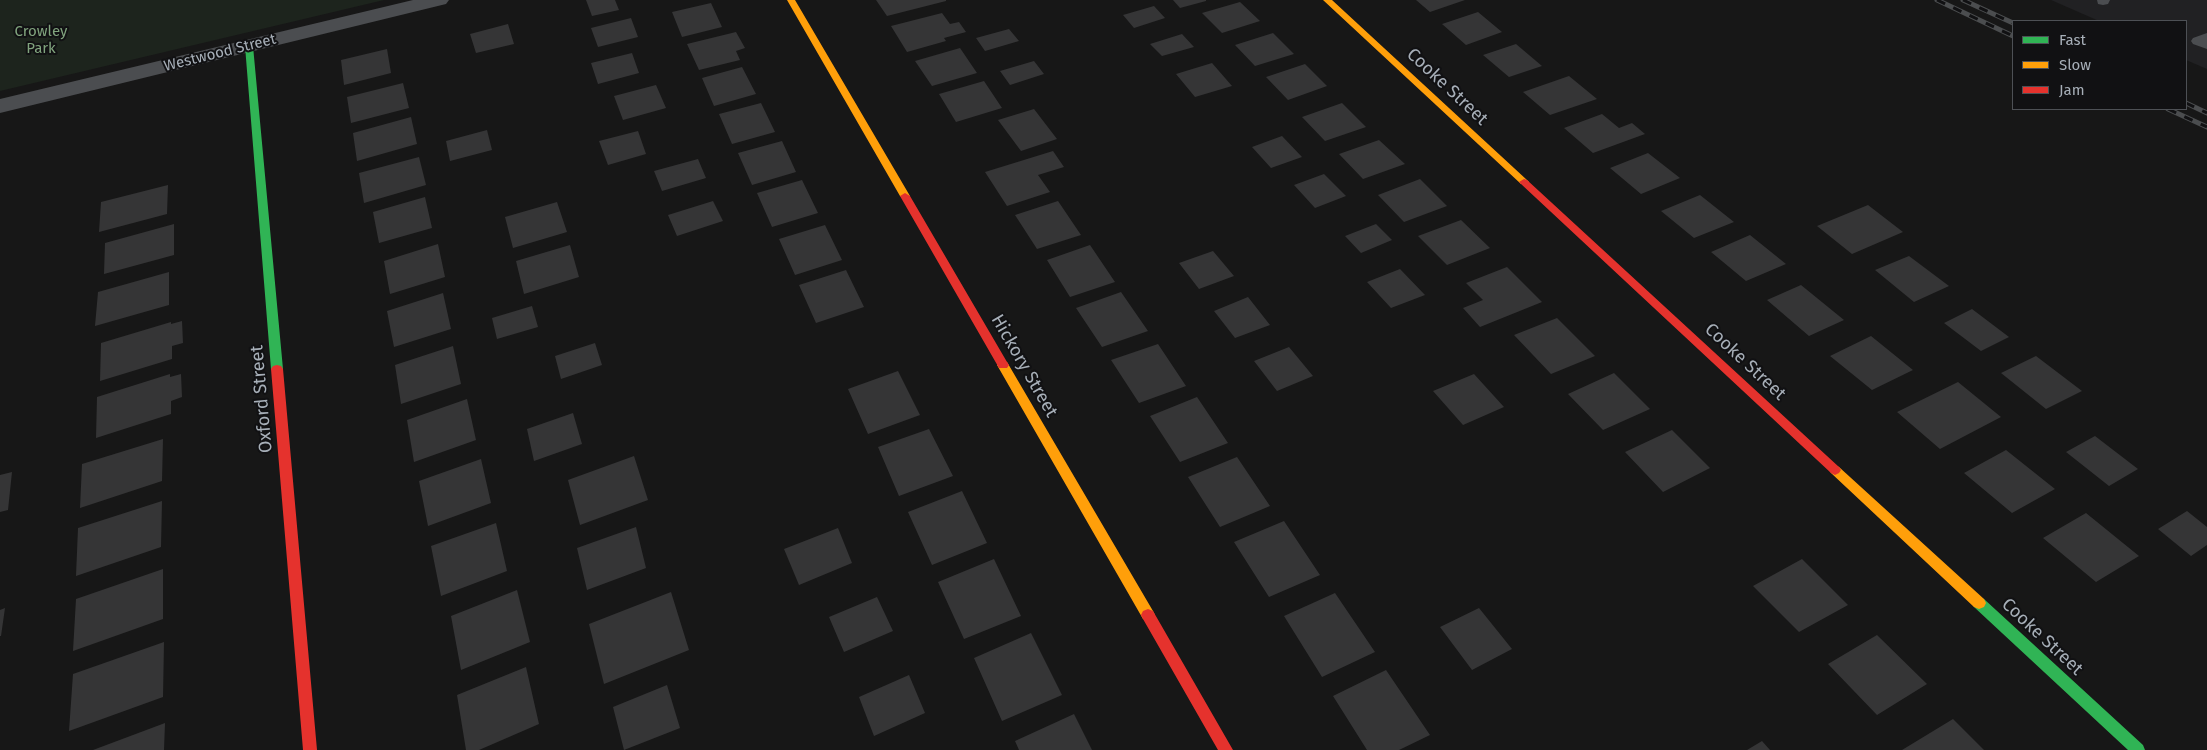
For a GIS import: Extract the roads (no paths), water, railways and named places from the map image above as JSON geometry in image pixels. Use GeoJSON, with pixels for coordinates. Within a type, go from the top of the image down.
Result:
{"type":"FeatureCollection","features":[{"type":"Feature","properties":{"kind":"street","name":"Westwood Street"},"geometry":{"type":"LineString","coordinates":[[0,106],[439,0]]}},
{"type":"Feature","properties":{"kind":"street","name":"Hickory Street"},"geometry":{"type":"LineString","coordinates":[[791,0],[1226,750]]}},
{"type":"Feature","properties":{"kind":"street","name":"Cooke Street"},"geometry":{"type":"LineString","coordinates":[[1327,0],[2138,750]]}},
{"type":"Feature","properties":{"kind":"street","name":"Oxford Street"},"geometry":{"type":"LineString","coordinates":[[249,46],[310,750]]}},
{"type":"Feature","properties":{"kind":"lane"},"geometry":{"type":"LineString","coordinates":[[2207,37],[2198,41],[2207,45]]}},
{"type":"Feature","properties":{"kind":"railway"},"geometry":{"type":"LineString","coordinates":[[1937,0],[2012,36]]}},
{"type":"Feature","properties":{"kind":"railway"},"geometry":{"type":"LineString","coordinates":[[1963,0],[2012,23]]}},
{"type":"Feature","properties":{"kind":"railway"},"geometry":{"type":"LineString","coordinates":[[2187,103],[2207,113]]}},
{"type":"Feature","properties":{"kind":"railway"},"geometry":{"type":"LineString","coordinates":[[2170,110],[2207,127]]}},
{"type":"Feature","properties":{"kind":"park label","name":"Crowley Park"},"geometry":{"type":"Point","coordinates":[41,40]}}]}
